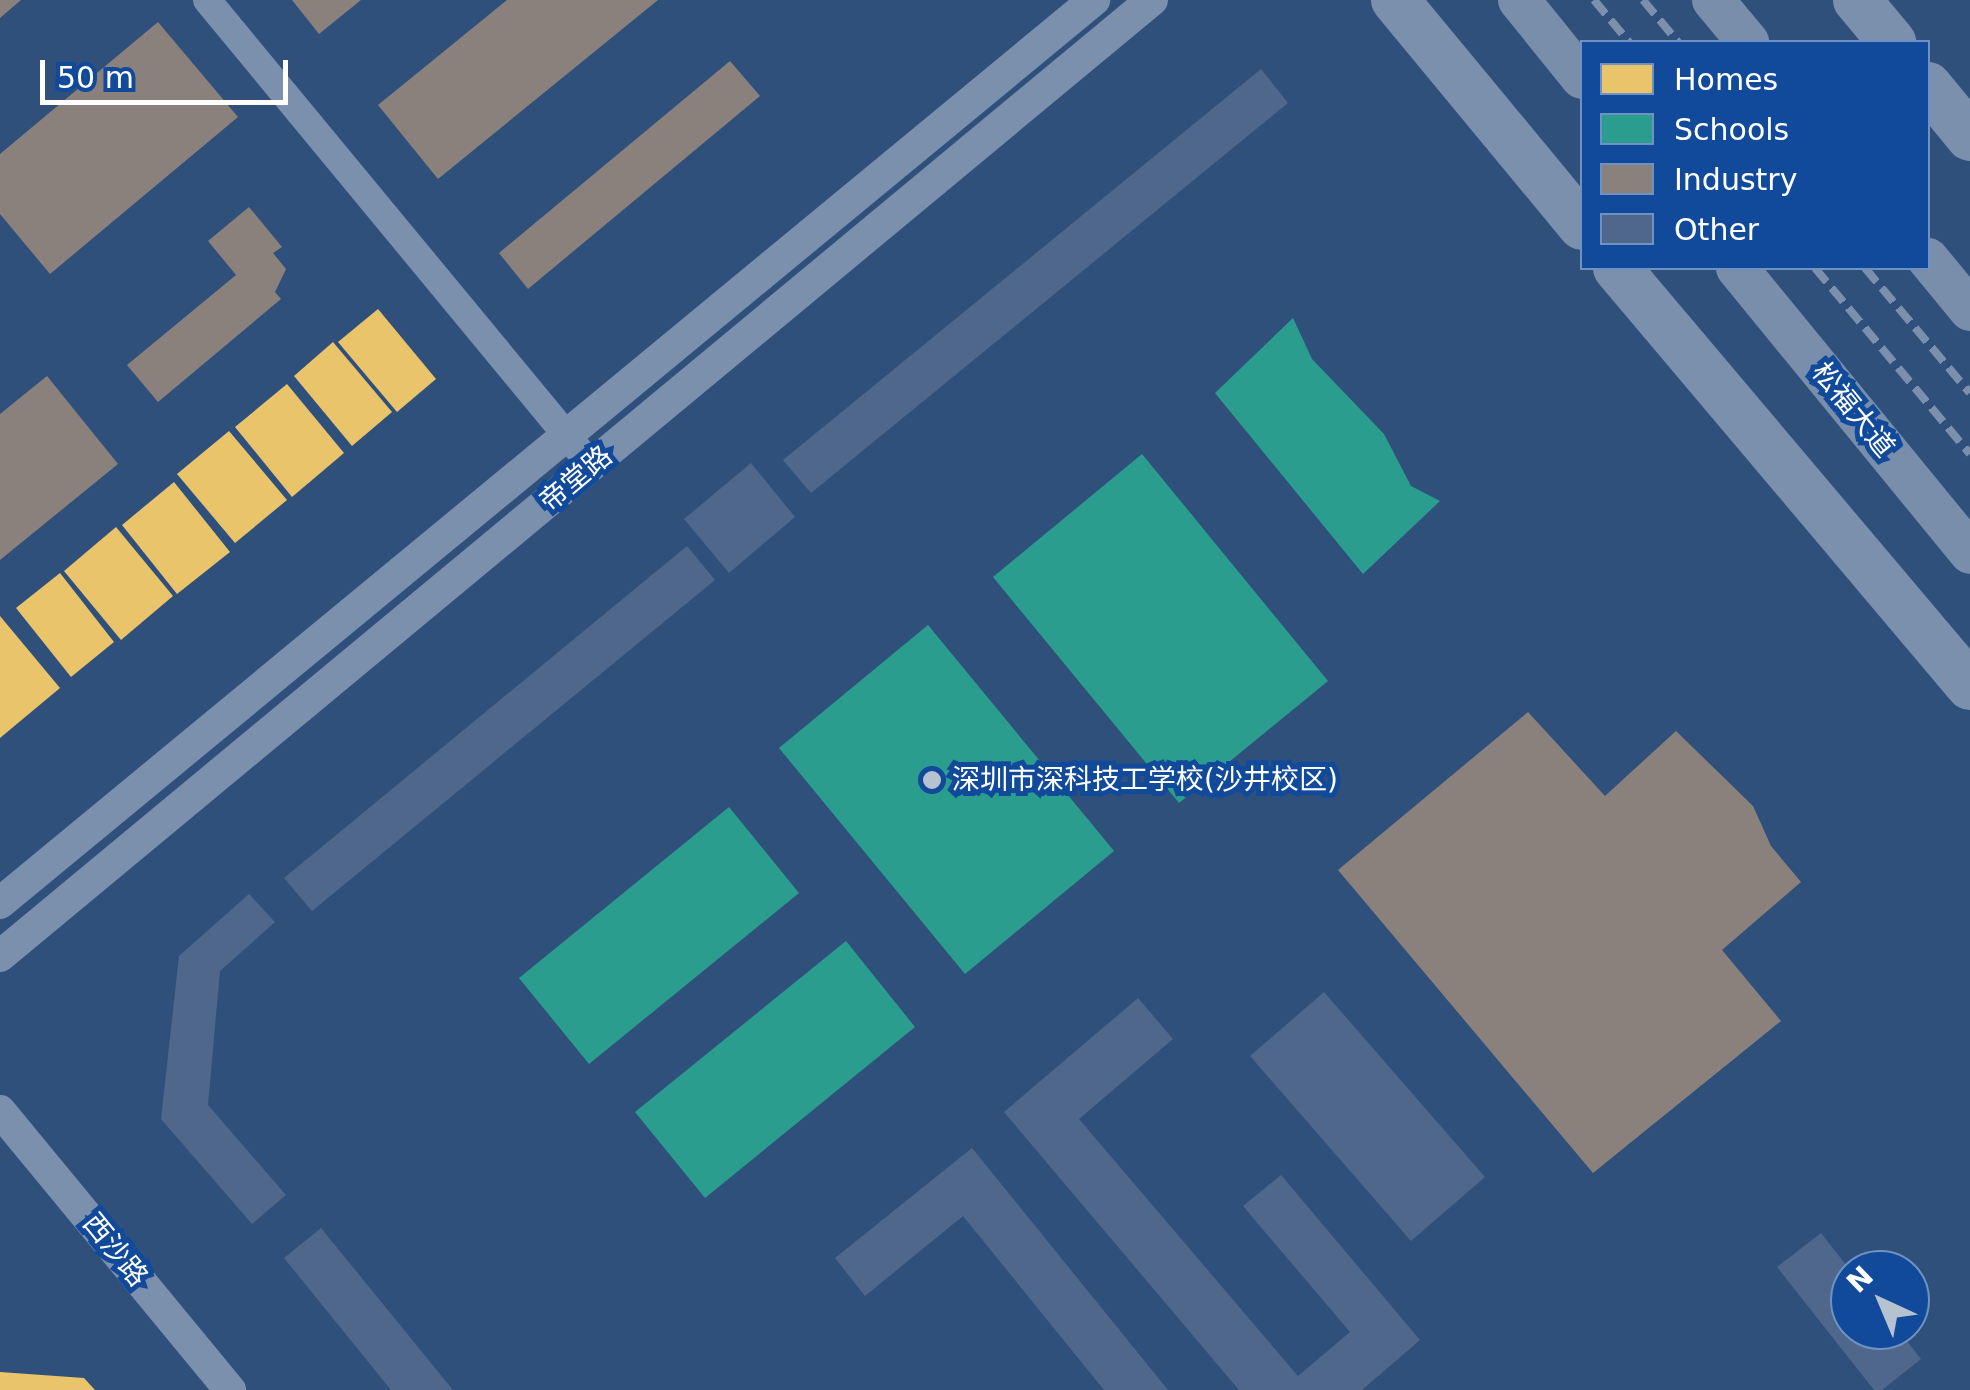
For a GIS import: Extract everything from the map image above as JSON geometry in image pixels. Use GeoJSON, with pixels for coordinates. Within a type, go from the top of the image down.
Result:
{"type":"FeatureCollection","features":[{"type":"Feature","properties":{"kind":"highway"},"geometry":{"type":"LineString","coordinates":[[1395,0],[1580,224]]}},
{"type":"Feature","properties":{"kind":"highway"},"geometry":{"type":"LineString","coordinates":[[1857,0],[1890,40]]}},
{"type":"Feature","properties":{"kind":"highway"},"geometry":{"type":"LineString","coordinates":[[1930,88],[1970,137]]}},
{"type":"Feature","properties":{"kind":"highway"},"geometry":{"type":"LineString","coordinates":[[1619,270],[1970,686]]}},
{"type":"Feature","properties":{"kind":"main road"},"geometry":{"type":"LineString","coordinates":[[1518,0],[1580,76]]}},
{"type":"Feature","properties":{"kind":"main road"},"geometry":{"type":"LineString","coordinates":[[1712,0],[1746,40]]}},
{"type":"Feature","properties":{"kind":"main road"},"geometry":{"type":"LineString","coordinates":[[1930,261],[1970,310]]}},
{"type":"Feature","properties":{"kind":"main road","name":"松福大道"},"geometry":{"type":"LineString","coordinates":[[1739,270],[1970,553]]}},
{"type":"Feature","properties":{"kind":"street"},"geometry":{"type":"LineString","coordinates":[[207,0],[592,466]]}},
{"type":"Feature","properties":{"kind":"street","name":"帝堂路"},"geometry":{"type":"LineString","coordinates":[[0,903],[570,437],[1094,0]]}},
{"type":"Feature","properties":{"kind":"street","name":"帝堂路"},"geometry":{"type":"LineString","coordinates":[[0,956],[1152,0]]}},
{"type":"Feature","properties":{"kind":"street","name":"西沙路"},"geometry":{"type":"LineString","coordinates":[[0,1111],[230,1390]]}},
{"type":"Feature","properties":{"kind":"building: Homes"},"geometry":{"type":"Polygon","coordinates":[[[378,309],[436,379],[397,412],[338,342],[378,309]]]}},
{"type":"Feature","properties":{"kind":"building: Homes"},"geometry":{"type":"Polygon","coordinates":[[[333,342],[392,412],[352,446],[294,376],[333,342]]]}},
{"type":"Feature","properties":{"kind":"building: Homes"},"geometry":{"type":"Polygon","coordinates":[[[287,384],[344,453],[292,497],[235,427],[287,384]]]}},
{"type":"Feature","properties":{"kind":"building: Homes"},"geometry":{"type":"Polygon","coordinates":[[[229,431],[287,500],[235,543],[177,474],[229,431]]]}},
{"type":"Feature","properties":{"kind":"building: Homes"},"geometry":{"type":"Polygon","coordinates":[[[174,482],[230,552],[177,594],[122,525],[174,482]]]}},
{"type":"Feature","properties":{"kind":"building: Homes"},"geometry":{"type":"Polygon","coordinates":[[[116,527],[173,596],[121,640],[64,571],[116,527]]]}},
{"type":"Feature","properties":{"kind":"building: Homes"},"geometry":{"type":"Polygon","coordinates":[[[60,573],[114,642],[71,677],[16,608],[60,573]]]}},
{"type":"Feature","properties":{"kind":"building: Homes"},"geometry":{"type":"Polygon","coordinates":[[[0,616],[60,688],[0,738],[0,616]]]}},
{"type":"Feature","properties":{"kind":"building: Homes"},"geometry":{"type":"Polygon","coordinates":[[[0,1372],[84,1378],[95,1390],[0,1390],[0,1372]]]}},
{"type":"Feature","properties":{"kind":"building: Schools"},"geometry":{"type":"Polygon","coordinates":[[[1293,318],[1312,359],[1384,434],[1411,486],[1440,501],[1363,574],[1215,393],[1293,318]]]}},
{"type":"Feature","properties":{"kind":"building: Schools"},"geometry":{"type":"Polygon","coordinates":[[[1142,454],[1328,681],[1179,803],[993,577],[1142,454]]]}},
{"type":"Feature","properties":{"kind":"building: Schools"},"geometry":{"type":"Polygon","coordinates":[[[928,625],[1114,851],[965,974],[779,748],[928,625]]]}},
{"type":"Feature","properties":{"kind":"building: Schools"},"geometry":{"type":"Polygon","coordinates":[[[729,807],[799,893],[589,1064],[519,978],[729,807]]]}},
{"type":"Feature","properties":{"kind":"building: Schools"},"geometry":{"type":"Polygon","coordinates":[[[846,941],[915,1027],[705,1198],[635,1112],[846,941]]]}},
{"type":"Feature","properties":{"kind":"building: Industry"},"geometry":{"type":"Polygon","coordinates":[[[0,0],[21,0],[0,18],[0,0]]]}},
{"type":"Feature","properties":{"kind":"building: Industry"},"geometry":{"type":"Polygon","coordinates":[[[292,0],[361,0],[319,34],[292,0]]]}},
{"type":"Feature","properties":{"kind":"building: Industry"},"geometry":{"type":"Polygon","coordinates":[[[507,0],[658,0],[438,179],[378,105],[507,0]]]}},
{"type":"Feature","properties":{"kind":"building: Industry"},"geometry":{"type":"Polygon","coordinates":[[[158,22],[238,117],[50,274],[0,214],[0,154],[158,22]]]}},
{"type":"Feature","properties":{"kind":"building: Industry"},"geometry":{"type":"Polygon","coordinates":[[[730,61],[760,96],[528,289],[499,253],[730,61]]]}},
{"type":"Feature","properties":{"kind":"building: Industry"},"geometry":{"type":"Polygon","coordinates":[[[249,207],[282,247],[273,253],[286,269],[275,292],[281,299],[158,402],[127,365],[236,275],[208,241],[249,207]]]}},
{"type":"Feature","properties":{"kind":"building: Industry"},"geometry":{"type":"Polygon","coordinates":[[[47,376],[118,464],[0,560],[0,414],[47,376]]]}},
{"type":"Feature","properties":{"kind":"building: Industry"},"geometry":{"type":"Polygon","coordinates":[[[1528,712],[1605,796],[1676,731],[1753,806],[1771,846],[1801,882],[1722,950],[1781,1021],[1593,1173],[1338,870],[1528,712]]]}},
{"type":"Feature","properties":{"kind":"building: Other"},"geometry":{"type":"Polygon","coordinates":[[[1261,69],[1288,103],[811,493],[783,460],[1261,69]]]}},
{"type":"Feature","properties":{"kind":"building: Other"},"geometry":{"type":"Polygon","coordinates":[[[751,463],[795,517],[729,573],[684,519],[751,463]]]}},
{"type":"Feature","properties":{"kind":"building: Other"},"geometry":{"type":"Polygon","coordinates":[[[687,546],[715,580],[312,911],[284,878],[687,546]]]}},
{"type":"Feature","properties":{"kind":"building: Other"},"geometry":{"type":"Polygon","coordinates":[[[249,894],[275,922],[220,971],[208,1105],[286,1195],[252,1224],[161,1119],[179,956],[249,894]]]}},
{"type":"Feature","properties":{"kind":"building: Other"},"geometry":{"type":"Polygon","coordinates":[[[1324,992],[1485,1177],[1411,1241],[1250,1056],[1324,992]]]}},
{"type":"Feature","properties":{"kind":"building: Other"},"geometry":{"type":"Polygon","coordinates":[[[1138,998],[1173,1039],[1079,1119],[1298,1376],[1350,1332],[1243,1206],[1281,1175],[1420,1340],[1362,1390],[1239,1390],[1004,1112],[1138,998]]]}},
{"type":"Feature","properties":{"kind":"building: Other"},"geometry":{"type":"Polygon","coordinates":[[[972,1148],[1168,1390],[1104,1390],[963,1216],[865,1296],[835,1258],[972,1148]]]}},
{"type":"Feature","properties":{"kind":"building: Other"},"geometry":{"type":"Polygon","coordinates":[[[321,1228],[453,1390],[391,1390],[284,1258],[321,1228]]]}},
{"type":"Feature","properties":{"kind":"building: Other"},"geometry":{"type":"Polygon","coordinates":[[[1821,1233],[1834,1250],[1830,1250],[1830,1334],[1777,1267],[1821,1233]]]}},
{"type":"Feature","properties":{"kind":"building: Other"},"geometry":{"type":"Polygon","coordinates":[[[1842,1350],[1914,1350],[1921,1359],[1882,1390],[1874,1390],[1842,1350]]]}},
{"type":"Feature","properties":{"kind":"railway"},"geometry":{"type":"LineString","coordinates":[[1594,0],[1627,40]]}},
{"type":"Feature","properties":{"kind":"railway"},"geometry":{"type":"LineString","coordinates":[[1643,0],[1676,40]]}},
{"type":"Feature","properties":{"kind":"railway"},"geometry":{"type":"LineString","coordinates":[[1817,270],[1970,454]]}},
{"type":"Feature","properties":{"kind":"railway"},"geometry":{"type":"LineString","coordinates":[[1867,270],[1970,393]]}},
{"type":"Feature","properties":{"kind":"place","name":"深圳市深科技工学校(沙井校区)"},"geometry":{"type":"Point","coordinates":[932,780]}}]}
